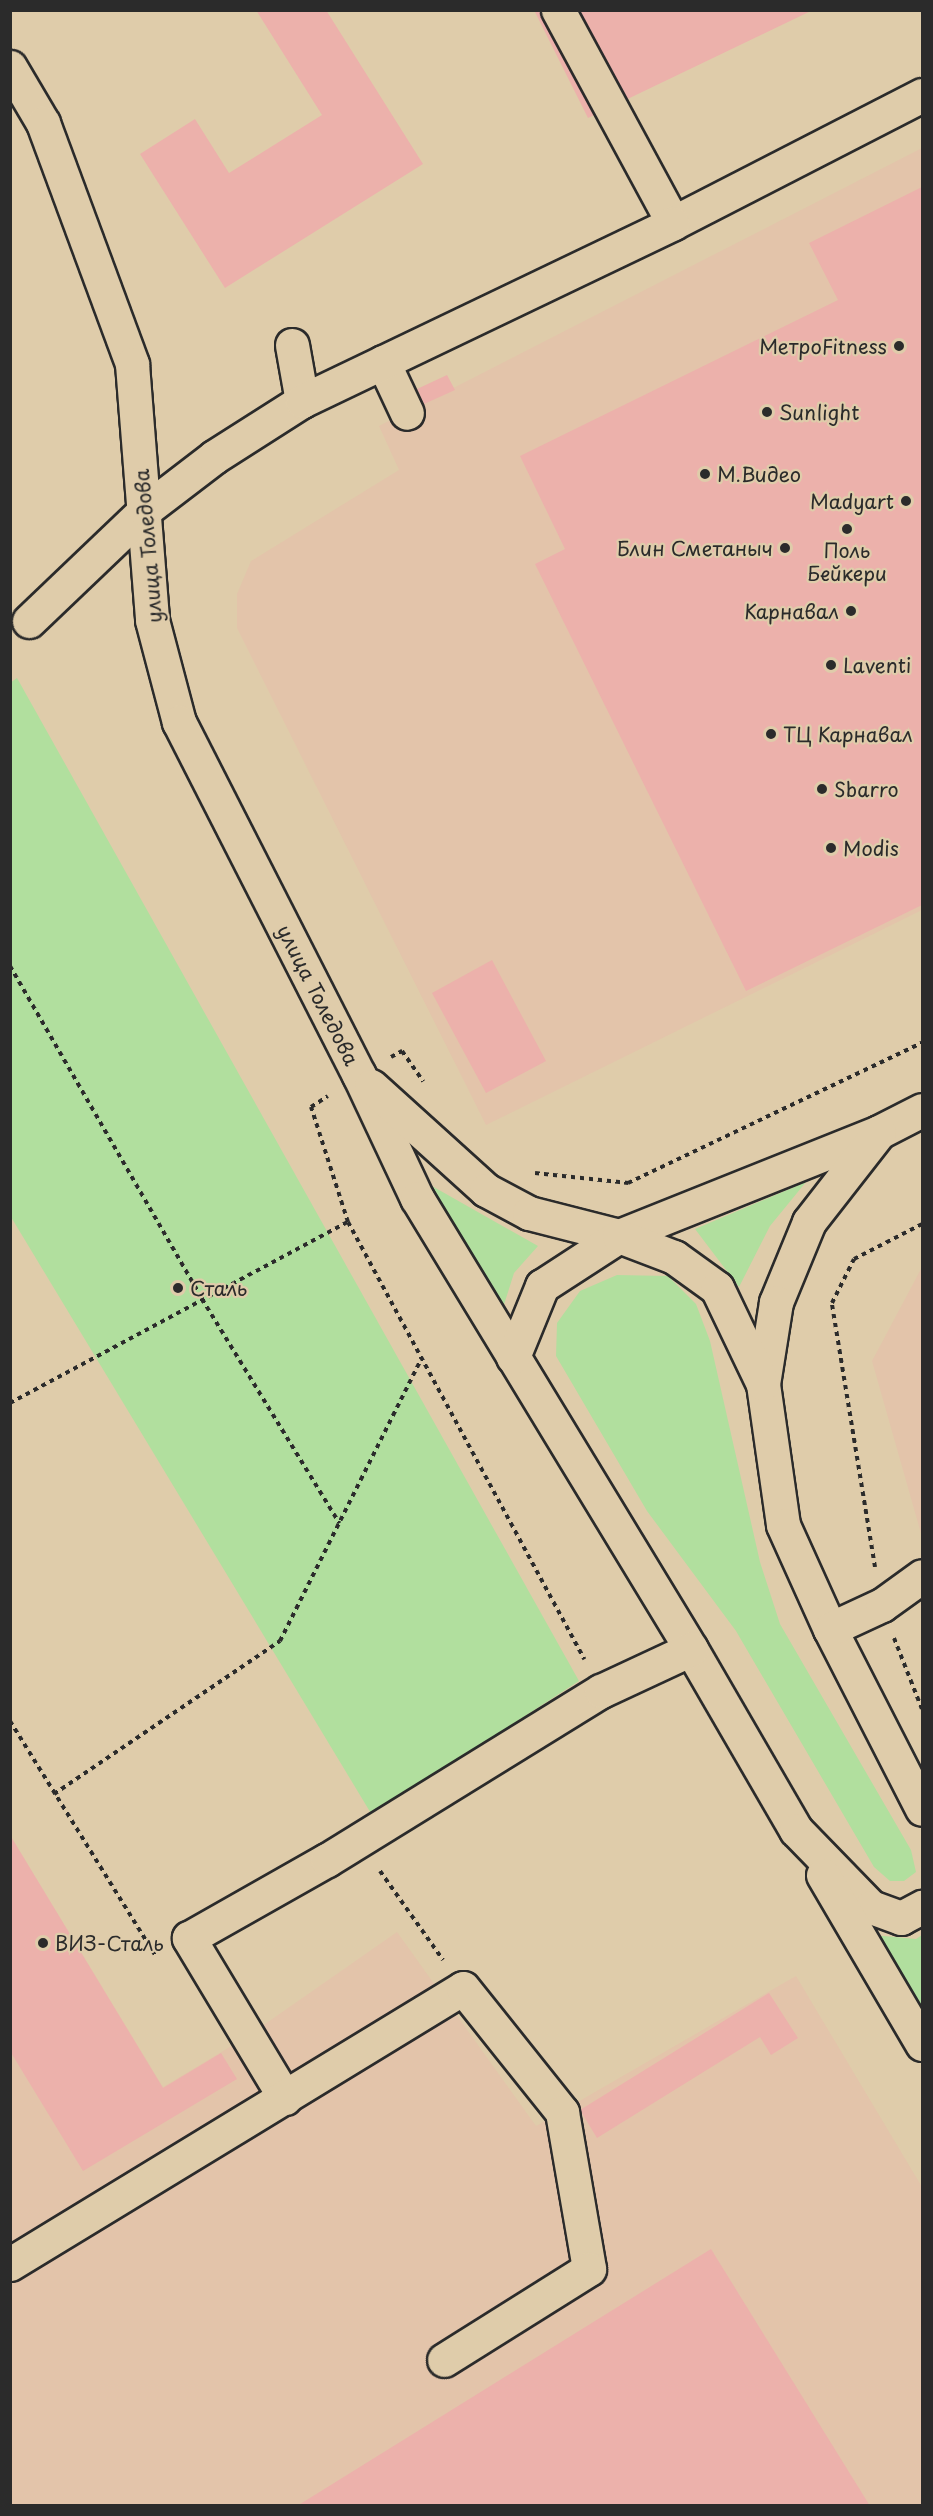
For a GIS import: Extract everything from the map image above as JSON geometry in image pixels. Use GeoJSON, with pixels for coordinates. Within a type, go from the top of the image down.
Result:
{"type":"FeatureCollection","features":[{"type":"Feature","properties":{"kind":"street"},"geometry":{"type":"LineString","coordinates":[[558,10],[673,223]]}},
{"type":"Feature","properties":{"kind":"street","name":"улица Толедова"},"geometry":{"type":"LineString","coordinates":[[10,67],[43,123],[132,364],[153,620],[179,722],[359,1075],[417,1198],[692,1649],[796,1830]]}},
{"type":"Feature","properties":{"kind":"street"},"geometry":{"type":"LineString","coordinates":[[29,621],[145,510],[214,457],[302,401],[673,223],[922,95]]}},
{"type":"Feature","properties":{"kind":"street"},"geometry":{"type":"LineString","coordinates":[[292,345],[302,401]]}},
{"type":"Feature","properties":{"kind":"street"},"geometry":{"type":"LineString","coordinates":[[383,362],[407,413]]}},
{"type":"Feature","properties":{"kind":"street"},"geometry":{"type":"LineString","coordinates":[[359,1075],[486,1190],[530,1213],[619,1236],[674,1257],[717,1288],[764,1384]]}},
{"type":"Feature","properties":{"kind":"street"},"geometry":{"type":"LineString","coordinates":[[513,1357],[542,1286],[619,1236],[879,1132],[922,1110]]}},
{"type":"Feature","properties":{"kind":"street"},"geometry":{"type":"LineString","coordinates":[[879,1132],[809,1222],[776,1302],[764,1384],[783,1525],[830,1629],[922,1809]]}},
{"type":"Feature","properties":{"kind":"street"},"geometry":{"type":"LineString","coordinates":[[830,1629],[882,1605],[922,1576]]}},
{"type":"Feature","properties":{"kind":"street"},"geometry":{"type":"LineString","coordinates":[[285,2098],[189,1938],[358,1841],[601,1691],[692,1649]]}},
{"type":"Feature","properties":{"kind":"street"},"geometry":{"type":"LineString","coordinates":[[796,1830],[871,1907],[901,1918],[922,1906]]}},
{"type":"Feature","properties":{"kind":"street"},"geometry":{"type":"LineString","coordinates":[[796,1830],[922,2044]]}},
{"type":"Feature","properties":{"kind":"street"},"geometry":{"type":"LineString","coordinates":[[10,2264],[463,1988],[562,2112],[589,2269],[444,2360]]}},
{"type":"Feature","properties":{"kind":"path"},"geometry":{"type":"LineString","coordinates":[[10,966],[201,1299],[339,1523]]}},
{"type":"Feature","properties":{"kind":"path"},"geometry":{"type":"LineString","coordinates":[[348,1222],[601,1691]]}},
{"type":"Feature","properties":{"kind":"path"},"geometry":{"type":"LineString","coordinates":[[922,1224],[854,1259],[832,1303],[882,1605],[922,1709]]}},
{"type":"Feature","properties":{"kind":"path"},"geometry":{"type":"LineString","coordinates":[[54,1794],[280,1641],[422,1358]]}},
{"type":"Feature","properties":{"kind":"path"},"geometry":{"type":"LineString","coordinates":[[10,1720],[160,1963]]}},
{"type":"Feature","properties":{"kind":"path"},"geometry":{"type":"LineString","coordinates":[[358,1841],[463,1988]]}},
{"type":"Feature","properties":{"kind":"shaded area","name":"Карнавал"},"geometry":{"type":"Polygon","coordinates":[[[922,148],[922,910],[486,1125],[237,628],[237,594],[251,561],[399,470],[379,426],[922,148]]]}},
{"type":"Feature","properties":{"kind":"shaded area"},"geometry":{"type":"Polygon","coordinates":[[[922,1267],[922,1537],[872,1361],[922,1267]]]}},
{"type":"Feature","properties":{"kind":"shaded area","name":"ВИЗ-Сталь"},"geometry":{"type":"Polygon","coordinates":[[[10,1835],[163,2087],[248,2036],[397,1932],[536,2126],[796,1976],[922,2187],[922,2505],[11,2505],[10,1835]]]}},
{"type":"Feature","properties":{"kind":"green space"},"geometry":{"type":"Polygon","coordinates":[[[17,678],[579,1681],[372,1815],[11,1217],[10,683],[17,678]]]}},
{"type":"Feature","properties":{"kind":"green space"},"geometry":{"type":"Polygon","coordinates":[[[806,1182],[770,1226],[739,1287],[695,1229],[806,1182]]]}},
{"type":"Feature","properties":{"kind":"green space"},"geometry":{"type":"Polygon","coordinates":[[[432,1186],[538,1246],[514,1273],[502,1311],[432,1186]]]}},
{"type":"Feature","properties":{"kind":"green space"},"geometry":{"type":"Polygon","coordinates":[[[617,1275],[668,1276],[696,1304],[710,1341],[760,1562],[780,1624],[911,1850],[916,1872],[904,1881],[890,1881],[874,1867],[736,1631],[647,1511],[556,1356],[557,1323],[580,1291],[617,1275]]]}},
{"type":"Feature","properties":{"kind":"green space"},"geometry":{"type":"Polygon","coordinates":[[[873,1935],[916,1939],[922,1935],[922,2016],[873,1935]]]}},
{"type":"Feature","properties":{"kind":"building"},"geometry":{"type":"Polygon","coordinates":[[[256,10],[326,10],[423,164],[225,288],[140,154],[195,119],[229,173],[322,115],[256,10]]]}},
{"type":"Feature","properties":{"kind":"building"},"geometry":{"type":"Polygon","coordinates":[[[534,10],[813,10],[588,118],[534,10]]]}},
{"type":"Feature","properties":{"kind":"building","name":"ТЦ Карнавал"},"geometry":{"type":"Polygon","coordinates":[[[922,187],[922,905],[746,991],[535,564],[565,549],[520,456],[838,300],[809,243],[922,187]]]}},
{"type":"Feature","properties":{"kind":"building"},"geometry":{"type":"Polygon","coordinates":[[[447,375],[455,390],[424,404],[417,389],[447,375]]]}},
{"type":"Feature","properties":{"kind":"building"},"geometry":{"type":"Polygon","coordinates":[[[492,960],[546,1061],[486,1093],[432,993],[492,960]]]}},
{"type":"Feature","properties":{"kind":"building","name":"ВИЗ-Сталь"},"geometry":{"type":"Polygon","coordinates":[[[10,1835],[163,2088],[221,2053],[237,2079],[83,2171],[10,2051],[10,1835]]]}},
{"type":"Feature","properties":{"kind":"building"},"geometry":{"type":"Polygon","coordinates":[[[769,1993],[798,2038],[771,2055],[760,2037],[597,2138],[580,2110],[769,1993]]]}},
{"type":"Feature","properties":{"kind":"building"},"geometry":{"type":"Polygon","coordinates":[[[711,2249],[870,2506],[297,2506],[711,2249]]]}},
{"type":"Feature","properties":{"kind":"place","name":"МетроFitness"},"geometry":{"type":"Point","coordinates":[899,346]}},
{"type":"Feature","properties":{"kind":"place","name":"Sunlight"},"geometry":{"type":"Point","coordinates":[767,412]}},
{"type":"Feature","properties":{"kind":"place","name":"М.Видео"},"geometry":{"type":"Point","coordinates":[705,474]}},
{"type":"Feature","properties":{"kind":"place","name":"Madyart"},"geometry":{"type":"Point","coordinates":[906,501]}},
{"type":"Feature","properties":{"kind":"place","name":"Поль Бейкери"},"geometry":{"type":"Point","coordinates":[847,529]}},
{"type":"Feature","properties":{"kind":"place","name":"Блин Сметаныч"},"geometry":{"type":"Point","coordinates":[785,548]}},
{"type":"Feature","properties":{"kind":"place","name":"Карнавал"},"geometry":{"type":"Point","coordinates":[851,611]}},
{"type":"Feature","properties":{"kind":"place","name":"Laventi"},"geometry":{"type":"Point","coordinates":[831,665]}},
{"type":"Feature","properties":{"kind":"place","name":"ТЦ Карнавал"},"geometry":{"type":"Point","coordinates":[771,734]}},
{"type":"Feature","properties":{"kind":"place","name":"Sbarro"},"geometry":{"type":"Point","coordinates":[822,789]}},
{"type":"Feature","properties":{"kind":"place","name":"Modis"},"geometry":{"type":"Point","coordinates":[831,848]}},
{"type":"Feature","properties":{"kind":"place","name":"Сталь"},"geometry":{"type":"Point","coordinates":[178,1288]}},
{"type":"Feature","properties":{"kind":"place","name":"ВИЗ-Сталь"},"geometry":{"type":"Point","coordinates":[43,1943]}}]}
